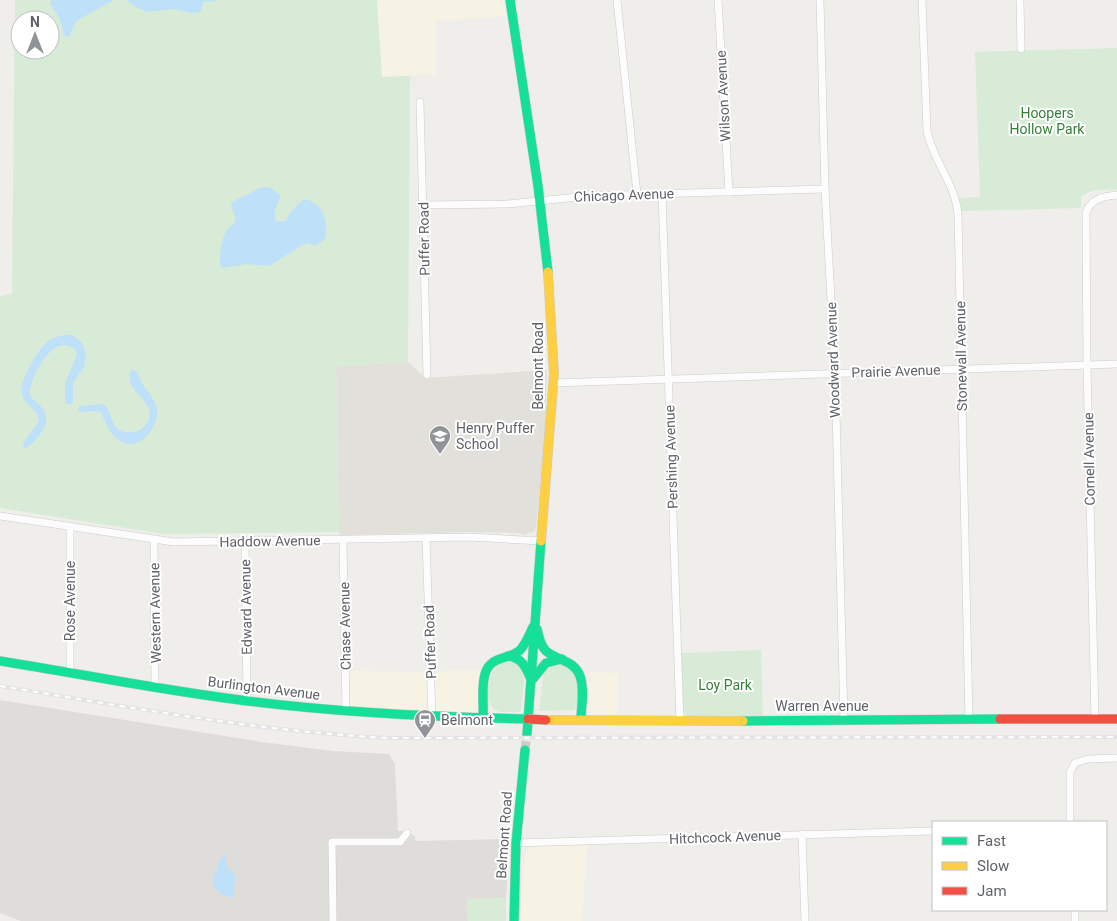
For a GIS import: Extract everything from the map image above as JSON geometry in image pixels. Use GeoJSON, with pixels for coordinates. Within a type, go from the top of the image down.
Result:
{"type":"FeatureCollection","features":[{"type":"Feature","properties":{"kind":"main road","name":"Belmont Road"},"geometry":{"type":"LineString","coordinates":[[510,0],[539,200],[552,318],[554,384],[527,734]]}},
{"type":"Feature","properties":{"kind":"main road"},"geometry":{"type":"LineString","coordinates":[[484,718],[484,682],[486,672],[493,662],[515,653],[523,646],[536,622]]}},
{"type":"Feature","properties":{"kind":"main road"},"geometry":{"type":"LineString","coordinates":[[536,622],[544,647],[550,653],[572,664],[578,670],[581,678],[581,720]]}},
{"type":"Feature","properties":{"kind":"main road"},"geometry":{"type":"LineString","coordinates":[[505,656],[517,657],[521,660],[527,667],[532,680],[546,663],[563,659]]}},
{"type":"Feature","properties":{"kind":"main road","name":"Burlington Avenue"},"geometry":{"type":"LineString","coordinates":[[0,662],[247,701],[432,717],[528,719]]}},
{"type":"Feature","properties":{"kind":"main road","name":"Warren Avenue"},"geometry":{"type":"LineString","coordinates":[[528,719],[680,721],[1117,719]]}},
{"type":"Feature","properties":{"kind":"main road","name":"Belmont Road"},"geometry":{"type":"LineString","coordinates":[[514,921],[516,843],[525,750]]}},
{"type":"Feature","properties":{"kind":"street"},"geometry":{"type":"LineString","coordinates":[[617,0],[637,194]]}},
{"type":"Feature","properties":{"kind":"street","name":"Wilson Avenue"},"geometry":{"type":"LineString","coordinates":[[718,0],[729,192]]}},
{"type":"Feature","properties":{"kind":"street","name":"Woodward Avenue"},"geometry":{"type":"LineString","coordinates":[[820,0],[825,188],[835,373],[844,720]]}},
{"type":"Feature","properties":{"kind":"street","name":"Stonewall Avenue"},"geometry":{"type":"LineString","coordinates":[[922,0],[926,131],[932,150],[950,183],[957,203],[969,720]]}},
{"type":"Feature","properties":{"kind":"street"},"geometry":{"type":"LineString","coordinates":[[1020,0],[1021,49]]}},
{"type":"Feature","properties":{"kind":"street","name":"Puffer Road"},"geometry":{"type":"LineString","coordinates":[[420,102],[424,205],[426,375]]}},
{"type":"Feature","properties":{"kind":"street","name":"Chicago Avenue"},"geometry":{"type":"LineString","coordinates":[[424,205],[507,204],[571,197],[825,188]]}},
{"type":"Feature","properties":{"kind":"street","name":"Pershing Avenue"},"geometry":{"type":"LineString","coordinates":[[662,193],[680,721]]}},
{"type":"Feature","properties":{"kind":"street","name":"Cornell Avenue"},"geometry":{"type":"LineString","coordinates":[[1094,720],[1086,213],[1094,202],[1104,197],[1117,195]]}},
{"type":"Feature","properties":{"kind":"street","name":"Prairie Avenue"},"geometry":{"type":"LineString","coordinates":[[554,384],[1117,364]]}},
{"type":"Feature","properties":{"kind":"street","name":"Haddow Avenue"},"geometry":{"type":"LineString","coordinates":[[0,516],[70,528],[174,542],[468,537],[542,541]]}},
{"type":"Feature","properties":{"kind":"street","name":"Rose Avenue"},"geometry":{"type":"LineString","coordinates":[[70,528],[70,673]]}},
{"type":"Feature","properties":{"kind":"street","name":"Puffer Road"},"geometry":{"type":"LineString","coordinates":[[426,538],[432,717]]}},
{"type":"Feature","properties":{"kind":"street","name":"Western Avenue"},"geometry":{"type":"LineString","coordinates":[[154,540],[155,686]]}},
{"type":"Feature","properties":{"kind":"street","name":"Chase Avenue"},"geometry":{"type":"LineString","coordinates":[[343,540],[346,711]]}},
{"type":"Feature","properties":{"kind":"street","name":"Edward Avenue"},"geometry":{"type":"LineString","coordinates":[[245,542],[247,701]]}},
{"type":"Feature","properties":{"kind":"street"},"geometry":{"type":"LineString","coordinates":[[1070,821],[1070,772],[1074,763],[1088,759],[1117,758]]}},
{"type":"Feature","properties":{"kind":"street","name":"Hitchcock Avenue"},"geometry":{"type":"LineString","coordinates":[[516,843],[932,831]]}},
{"type":"Feature","properties":{"kind":"street"},"geometry":{"type":"LineString","coordinates":[[333,921],[332,842],[400,842],[407,833]]}},
{"type":"Feature","properties":{"kind":"street"},"geometry":{"type":"LineString","coordinates":[[802,834],[805,921]]}},
{"type":"Feature","properties":{"kind":"shaded area"},"geometry":{"type":"Polygon","coordinates":[[[377,0],[503,0],[506,16],[436,21],[436,74],[382,77],[377,0]]]}},
{"type":"Feature","properties":{"kind":"shaded area","name":"Henry Puffer School"},"geometry":{"type":"Polygon","coordinates":[[[408,362],[425,378],[547,370],[545,438],[536,527],[534,531],[524,535],[519,533],[476,532],[339,535],[336,366],[408,362]]]}},
{"type":"Feature","properties":{"kind":"shaded area"},"geometry":{"type":"Polygon","coordinates":[[[480,670],[479,713],[349,708],[348,671],[426,672],[480,670]]]}},
{"type":"Feature","properties":{"kind":"shaded area"},"geometry":{"type":"Polygon","coordinates":[[[585,672],[618,673],[617,718],[589,716],[588,679],[585,672]]]}},
{"type":"Feature","properties":{"kind":"shaded area"},"geometry":{"type":"Polygon","coordinates":[[[0,700],[262,742],[333,751],[389,754],[395,764],[398,831],[404,831],[415,836],[415,841],[508,839],[510,844],[506,898],[467,900],[468,921],[21,921],[0,913],[0,700]]]}},
{"type":"Feature","properties":{"kind":"shaded area"},"geometry":{"type":"Polygon","coordinates":[[[587,845],[582,921],[520,921],[525,852],[532,846],[587,845]]]}},
{"type":"Feature","properties":{"kind":"green space"},"geometry":{"type":"Polygon","coordinates":[[[15,0],[377,0],[382,77],[410,76],[408,362],[336,366],[339,532],[164,534],[0,508],[0,297],[12,293],[14,60],[60,60],[60,10],[15,10],[15,0]]]}},
{"type":"Feature","properties":{"kind":"green space","name":"Hoopers Hollow Park"},"geometry":{"type":"Polygon","coordinates":[[[1117,48],[1117,190],[1098,190],[1084,194],[1081,197],[1081,208],[962,211],[959,198],[980,197],[975,52],[1117,48]]]}},
{"type":"Feature","properties":{"kind":"green space","name":"Loy Park"},"geometry":{"type":"Polygon","coordinates":[[[761,650],[763,718],[688,717],[685,714],[681,653],[761,650]]]}},
{"type":"Feature","properties":{"kind":"green space"},"geometry":{"type":"Polygon","coordinates":[[[505,660],[518,660],[525,672],[521,711],[518,712],[497,711],[489,700],[488,688],[493,671],[496,666],[505,660]]]}},
{"type":"Feature","properties":{"kind":"green space"},"geometry":{"type":"Polygon","coordinates":[[[554,663],[568,665],[575,675],[579,694],[577,706],[574,710],[539,711],[544,669],[554,663]]]}},
{"type":"Feature","properties":{"kind":"green space"},"geometry":{"type":"Polygon","coordinates":[[[506,898],[506,921],[468,921],[467,899],[506,898]]]}},
{"type":"Feature","properties":{"kind":"water"},"geometry":{"type":"Polygon","coordinates":[[[51,0],[114,0],[76,21],[68,37],[64,35],[60,10],[54,10],[50,4],[51,0]]]}},
{"type":"Feature","properties":{"kind":"water"},"geometry":{"type":"Polygon","coordinates":[[[126,0],[218,0],[214,2],[204,1],[200,12],[192,13],[172,9],[147,12],[126,0]]]}},
{"type":"Feature","properties":{"kind":"water"},"geometry":{"type":"Polygon","coordinates":[[[260,188],[271,188],[280,195],[275,210],[276,221],[285,221],[294,208],[304,199],[316,204],[320,208],[325,220],[325,239],[315,246],[308,243],[304,244],[269,266],[247,264],[222,268],[220,255],[222,243],[225,233],[235,219],[231,206],[232,202],[260,188]]]}},
{"type":"Feature","properties":{"kind":"water"},"geometry":{"type":"Polygon","coordinates":[[[73,335],[82,343],[86,353],[84,367],[73,383],[73,402],[69,405],[65,402],[65,383],[77,355],[74,348],[61,345],[45,357],[31,384],[30,396],[43,409],[46,421],[38,437],[24,448],[23,443],[39,421],[36,413],[22,395],[26,373],[45,344],[58,336],[73,335]]]}},
{"type":"Feature","properties":{"kind":"water"},"geometry":{"type":"Polygon","coordinates":[[[131,370],[137,371],[141,381],[156,404],[157,416],[151,430],[141,441],[127,444],[113,435],[100,412],[80,412],[78,409],[80,406],[103,404],[118,429],[123,432],[129,432],[141,429],[149,419],[150,410],[131,385],[129,375],[131,370]]]}},
{"type":"Feature","properties":{"kind":"water"},"geometry":{"type":"Polygon","coordinates":[[[225,854],[227,867],[235,875],[234,895],[231,898],[220,893],[213,884],[219,862],[225,854]]]}},
{"type":"Feature","properties":{"kind":"tunnel"},"geometry":{"type":"LineString","coordinates":[[525,750],[527,734]]}},
{"type":"Feature","properties":{"kind":"railway"},"geometry":{"type":"LineString","coordinates":[[0,686],[241,724],[338,735],[387,738],[1117,737]]}},
{"type":"Feature","properties":{"kind":"traffic: fast"},"geometry":{"type":"LineString","coordinates":[[510,0],[538,186],[548,272]]}},
{"type":"Feature","properties":{"kind":"traffic: fast"},"geometry":{"type":"LineString","coordinates":[[527,734],[541,541]]}},
{"type":"Feature","properties":{"kind":"traffic: fast"},"geometry":{"type":"LineString","coordinates":[[483,718],[483,685],[487,668],[495,661],[519,651],[533,627]]}},
{"type":"Feature","properties":{"kind":"traffic: fast"},"geometry":{"type":"LineString","coordinates":[[537,629],[544,649],[570,664],[580,676],[583,692],[581,720]]}},
{"type":"Feature","properties":{"kind":"traffic: fast"},"geometry":{"type":"LineString","coordinates":[[508,656],[516,658],[522,663],[530,677]]}},
{"type":"Feature","properties":{"kind":"traffic: fast"},"geometry":{"type":"LineString","coordinates":[[532,680],[546,663],[562,659]]}},
{"type":"Feature","properties":{"kind":"traffic: fast"},"geometry":{"type":"LineString","coordinates":[[0,661],[217,697],[318,709],[388,714],[528,719]]}},
{"type":"Feature","properties":{"kind":"traffic: fast"},"geometry":{"type":"LineString","coordinates":[[743,721],[1000,719]]}},
{"type":"Feature","properties":{"kind":"traffic: fast"},"geometry":{"type":"LineString","coordinates":[[514,921],[516,843],[525,750]]}},
{"type":"Feature","properties":{"kind":"traffic: slow"},"geometry":{"type":"LineString","coordinates":[[541,541],[554,374],[548,272]]}},
{"type":"Feature","properties":{"kind":"traffic: slow"},"geometry":{"type":"LineString","coordinates":[[546,720],[743,721]]}},
{"type":"Feature","properties":{"kind":"traffic: jam"},"geometry":{"type":"LineString","coordinates":[[528,719],[546,720]]}},
{"type":"Feature","properties":{"kind":"traffic: jam"},"geometry":{"type":"LineString","coordinates":[[1000,719],[1117,719]]}},
{"type":"Feature","properties":{"kind":"place","name":"Henry Puffer School"},"geometry":{"type":"Point","coordinates":[440,455]}},
{"type":"Feature","properties":{"kind":"place","name":"Belmont"},"geometry":{"type":"Point","coordinates":[425,739]}}]}
